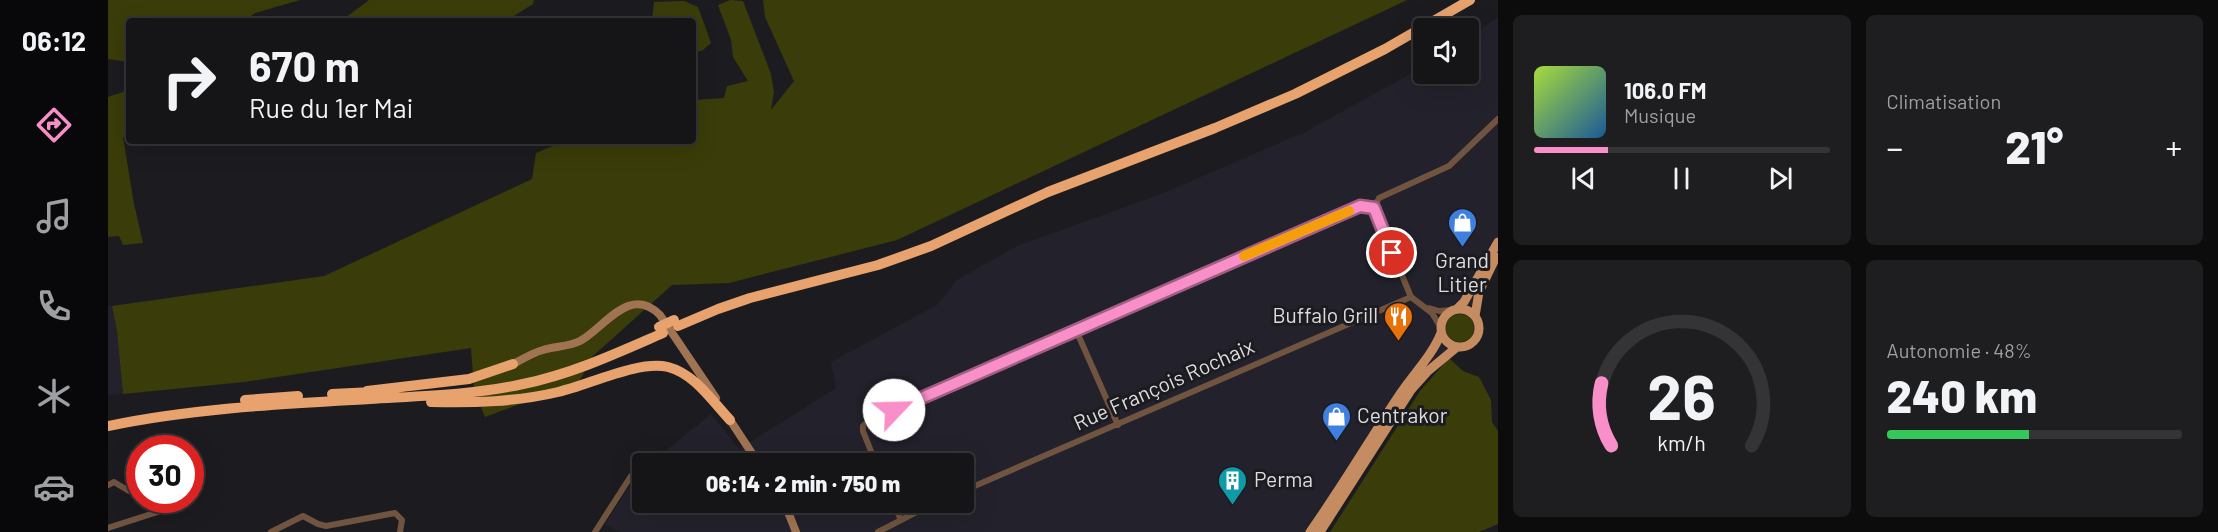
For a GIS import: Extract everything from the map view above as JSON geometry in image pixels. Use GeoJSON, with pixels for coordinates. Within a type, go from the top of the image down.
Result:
{"type":"FeatureCollection","features":[{"type":"Feature","properties":{"kind":"highway"},"geometry":{"type":"LineString","coordinates":[[676,323],[738,294],[858,264],[928,239],[1044,186],[1213,122],[1350,59],[1456,0]]}},
{"type":"Feature","properties":{"kind":"highway"},"geometry":{"type":"LineString","coordinates":[[108,419],[204,404],[355,396],[456,394],[524,384],[580,368],[661,325],[676,323],[750,298],[878,265],[931,246],[1048,192],[1279,101],[1353,66],[1470,0]]}},
{"type":"Feature","properties":{"kind":"highway"},"geometry":{"type":"LineString","coordinates":[[108,426],[218,409],[355,396],[470,379],[513,364]]}},
{"type":"Feature","properties":{"kind":"highway"},"geometry":{"type":"LineString","coordinates":[[355,396],[457,402],[501,401],[558,392],[638,368],[658,366],[675,369],[689,377],[730,420]]}},
{"type":"Feature","properties":{"kind":"main road"},"geometry":{"type":"LineString","coordinates":[[1310,532],[1332,502],[1401,393],[1433,350],[1444,318],[1464,302],[1498,242]]}},
{"type":"Feature","properties":{"kind":"main road"},"geometry":{"type":"LineString","coordinates":[[1320,532],[1411,390],[1436,363],[1457,347],[1468,345],[1477,338],[1479,327],[1475,316],[1479,292],[1498,252]]}},
{"type":"Feature","properties":{"kind":"main road"},"geometry":{"type":"LineString","coordinates":[[513,364],[543,350],[579,341],[592,333],[614,313],[628,306],[644,306],[653,309],[661,325],[676,339],[751,453]]}},
{"type":"Feature","properties":{"kind":"main road"},"geometry":{"type":"LineString","coordinates":[[1454,310],[1467,310],[1475,316]]}},
{"type":"Feature","properties":{"kind":"main road"},"geometry":{"type":"LineString","coordinates":[[1441,331],[1447,342],[1457,347]]}},
{"type":"Feature","properties":{"kind":"main road"},"geometry":{"type":"LineString","coordinates":[[785,513],[790,532]]}},
{"type":"Feature","properties":{"kind":"main road"},"geometry":{"type":"LineString","coordinates":[[787,513],[795,532]]}},
{"type":"Feature","properties":{"kind":"street"},"geometry":{"type":"LineString","coordinates":[[1454,310],[1439,311],[1411,297],[1374,208],[1379,198],[1449,166],[1498,119]]}},
{"type":"Feature","properties":{"kind":"street"},"geometry":{"type":"LineString","coordinates":[[872,453],[863,431],[863,426],[868,421],[1360,206],[1374,208]]}},
{"type":"Feature","properties":{"kind":"street","name":"Rue François Rochaix"},"geometry":{"type":"LineString","coordinates":[[974,486],[1118,425],[1260,360],[1411,297]]}},
{"type":"Feature","properties":{"kind":"street"},"geometry":{"type":"LineString","coordinates":[[1425,306],[1436,318],[1441,331]]}},
{"type":"Feature","properties":{"kind":"street"},"geometry":{"type":"LineString","coordinates":[[1076,330],[1118,425]]}},
{"type":"Feature","properties":{"kind":"street"},"geometry":{"type":"LineString","coordinates":[[595,532],[631,476]]}},
{"type":"Feature","properties":{"kind":"street"},"geometry":{"type":"LineString","coordinates":[[108,485],[114,482],[126,489]]}},
{"type":"Feature","properties":{"kind":"street"},"geometry":{"type":"LineString","coordinates":[[108,528],[155,513]]}},
{"type":"Feature","properties":{"kind":"street"},"geometry":{"type":"LineString","coordinates":[[271,532],[303,516],[326,526],[396,513],[402,520],[400,532]]}},
{"type":"Feature","properties":{"kind":"street"},"geometry":{"type":"LineString","coordinates":[[898,513],[901,520]]}},
{"type":"Feature","properties":{"kind":"street"},"geometry":{"type":"LineString","coordinates":[[878,532],[915,513]]}},
{"type":"Feature","properties":{"kind":"shaded area"},"geometry":{"type":"Polygon","coordinates":[[[108,0],[300,0],[255,13],[248,18],[126,18],[126,62],[108,59],[108,0]]]}},
{"type":"Feature","properties":{"kind":"shaded area"},"geometry":{"type":"Polygon","coordinates":[[[369,0],[534,0],[533,4],[511,18],[345,18],[369,0]]]}},
{"type":"Feature","properties":{"kind":"shaded area"},"geometry":{"type":"Polygon","coordinates":[[[730,0],[743,1],[771,74],[774,92],[771,110],[794,81],[765,17],[763,0],[1407,0],[897,240],[729,283],[672,285],[593,356],[579,382],[485,417],[474,389],[471,348],[244,382],[123,394],[117,331],[112,306],[324,276],[532,179],[536,153],[558,144],[696,144],[696,100],[724,98],[727,86],[748,81],[733,57],[731,40],[718,5],[730,0]]]}},
{"type":"Feature","properties":{"kind":"shaded area"},"geometry":{"type":"Polygon","coordinates":[[[684,1],[698,7],[711,43],[703,50],[696,52],[696,18],[652,18],[654,2],[684,1]]]}},
{"type":"Feature","properties":{"kind":"shaded area"},"geometry":{"type":"Polygon","coordinates":[[[1498,17],[1498,263],[1454,352],[1416,390],[1326,532],[621,532],[605,525],[632,482],[632,513],[974,513],[974,453],[663,453],[711,414],[739,449],[836,388],[831,362],[937,305],[957,280],[1017,246],[1161,194],[1305,132],[1413,73],[1413,84],[1479,84],[1479,30],[1498,17]]]}},
{"type":"Feature","properties":{"kind":"shaded area"},"geometry":{"type":"Polygon","coordinates":[[[126,91],[126,136],[123,137],[143,243],[123,245],[119,236],[108,237],[108,97],[126,91]]]}},
{"type":"Feature","properties":{"kind":"shaded area"},"geometry":{"type":"Polygon","coordinates":[[[108,306],[112,306],[117,331],[123,394],[108,395],[108,306]]]}},
{"type":"Feature","properties":{"kind":"shaded area"},"geometry":{"type":"Polygon","coordinates":[[[1460,314],[1470,318],[1474,328],[1470,338],[1460,342],[1450,338],[1446,328],[1450,318],[1460,314]]]}},
{"type":"Feature","properties":{"kind":"shaded area"},"geometry":{"type":"Polygon","coordinates":[[[1449,358],[1463,371],[1479,377],[1491,400],[1492,422],[1498,431],[1498,524],[1479,532],[1330,532],[1420,391],[1449,358]]]}},
{"type":"Feature","properties":{"kind":"slow traffic"},"geometry":{"type":"LineString","coordinates":[[1244,256],[1349,211]]}},
{"type":"Feature","properties":{"kind":"place","name":"Grand Litier"},"geometry":{"type":"Point","coordinates":[1462,248]}},
{"type":"Feature","properties":{"kind":"place","name":"Buffalo Grill"},"geometry":{"type":"Point","coordinates":[1399,342]}},
{"type":"Feature","properties":{"kind":"place","name":"Centrakor"},"geometry":{"type":"Point","coordinates":[1336,442]}},
{"type":"Feature","properties":{"kind":"place","name":"Perma"},"geometry":{"type":"Point","coordinates":[1233,506]}},
{"type":"Feature","properties":{"kind":"route"},"geometry":{"type":"LineString","coordinates":[[894,410],[1360,206],[1374,208],[1375,216],[1392,253]]}}]}
